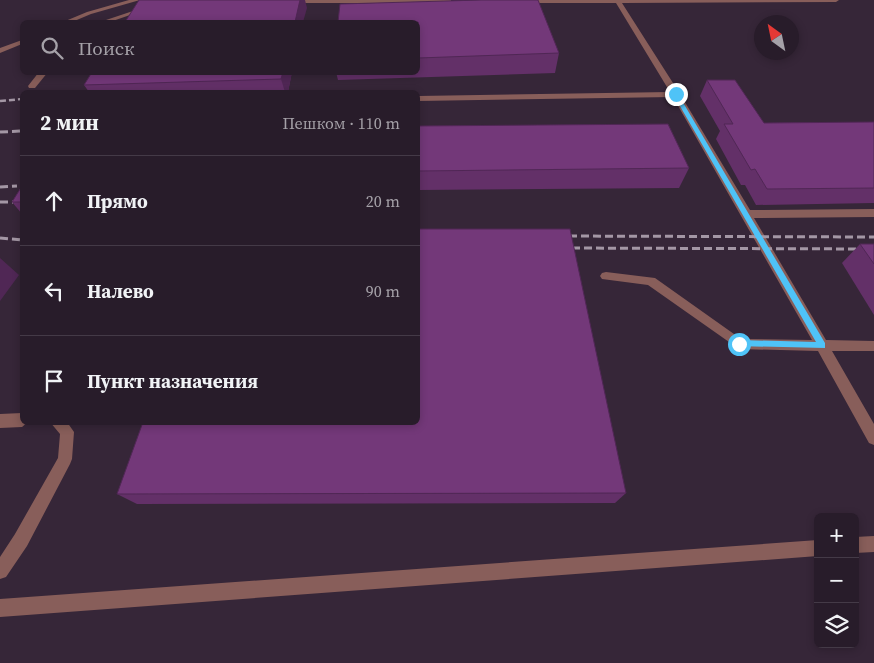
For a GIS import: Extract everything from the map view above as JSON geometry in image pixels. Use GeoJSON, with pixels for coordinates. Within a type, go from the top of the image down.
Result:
{"type":"FeatureCollection","features":[{"type":"Feature","properties":{"kind":"street"},"geometry":{"type":"LineString","coordinates":[[73,20],[89,13],[137,0]]}},
{"type":"Feature","properties":{"kind":"street"},"geometry":{"type":"LineString","coordinates":[[508,1],[836,0]]}},
{"type":"Feature","properties":{"kind":"street"},"geometry":{"type":"LineString","coordinates":[[279,2],[459,1]]}},
{"type":"Feature","properties":{"kind":"street"},"geometry":{"type":"LineString","coordinates":[[618,1],[676,94],[874,438]]}},
{"type":"Feature","properties":{"kind":"street"},"geometry":{"type":"LineString","coordinates":[[109,20],[152,6]]}},
{"type":"Feature","properties":{"kind":"street"},"geometry":{"type":"LineString","coordinates":[[0,51],[20,43]]}},
{"type":"Feature","properties":{"kind":"street"},"geometry":{"type":"LineString","coordinates":[[32,86],[41,75]]}},
{"type":"Feature","properties":{"kind":"street"},"geometry":{"type":"LineString","coordinates":[[420,99],[676,94]]}},
{"type":"Feature","properties":{"kind":"street"},"geometry":{"type":"LineString","coordinates":[[746,214],[874,213]]}},
{"type":"Feature","properties":{"kind":"street"},"geometry":{"type":"LineString","coordinates":[[606,276],[651,280],[739,344],[874,346]]}},
{"type":"Feature","properties":{"kind":"street"},"geometry":{"type":"LineString","coordinates":[[0,421],[20,420]]}},
{"type":"Feature","properties":{"kind":"street"},"geometry":{"type":"LineString","coordinates":[[0,571],[21,540],[65,459],[66,432],[60,425]]}},
{"type":"Feature","properties":{"kind":"street"},"geometry":{"type":"LineString","coordinates":[[859,545],[874,544]]}},
{"type":"Feature","properties":{"kind":"street"},"geometry":{"type":"LineString","coordinates":[[0,608],[814,548]]}},
{"type":"Feature","properties":{"kind":"building"},"geometry":{"type":"Polygon","coordinates":[[[139,0],[300,0],[295,20],[126,20],[139,0]]]}},
{"type":"Feature","properties":{"kind":"building"},"geometry":{"type":"Polygon","coordinates":[[[538,0],[559,53],[420,58],[420,20],[338,20],[340,4],[538,0]]]}},
{"type":"Feature","properties":{"kind":"building"},"geometry":{"type":"Polygon","coordinates":[[[90,75],[282,75],[281,79],[84,85],[90,75]]]}},
{"type":"Feature","properties":{"kind":"building"},"geometry":{"type":"Polygon","coordinates":[[[707,80],[735,80],[764,123],[874,122],[874,188],[767,189],[755,169],[751,170],[724,124],[733,124],[707,80]]]}},
{"type":"Feature","properties":{"kind":"building"},"geometry":{"type":"Polygon","coordinates":[[[668,124],[689,168],[420,171],[420,126],[668,124]]]}},
{"type":"Feature","properties":{"kind":"building"},"geometry":{"type":"Polygon","coordinates":[[[20,189],[20,202],[12,202],[20,189]]]}},
{"type":"Feature","properties":{"kind":"building"},"geometry":{"type":"Polygon","coordinates":[[[420,229],[570,229],[626,493],[117,494],[142,425],[420,425],[420,229]]]}},
{"type":"Feature","properties":{"kind":"building"},"geometry":{"type":"Polygon","coordinates":[[[860,244],[874,244],[874,264],[860,244]]]}},
{"type":"Feature","properties":{"kind":"railway"},"geometry":{"type":"LineString","coordinates":[[0,101],[20,99]]}},
{"type":"Feature","properties":{"kind":"railway"},"geometry":{"type":"LineString","coordinates":[[0,132],[20,131]]}},
{"type":"Feature","properties":{"kind":"railway"},"geometry":{"type":"LineString","coordinates":[[0,187],[17,186]]}},
{"type":"Feature","properties":{"kind":"railway"},"geometry":{"type":"LineString","coordinates":[[0,202],[13,202]]}},
{"type":"Feature","properties":{"kind":"railway"},"geometry":{"type":"LineString","coordinates":[[557,236],[874,237]]}},
{"type":"Feature","properties":{"kind":"railway"},"geometry":{"type":"LineString","coordinates":[[0,238],[20,240]]}},
{"type":"Feature","properties":{"kind":"railway"},"geometry":{"type":"LineString","coordinates":[[560,248],[874,249]]}},
{"type":"Feature","properties":{"kind":"route"},"geometry":{"type":"LineString","coordinates":[[676,94],[822,346],[739,344]]}}]}
